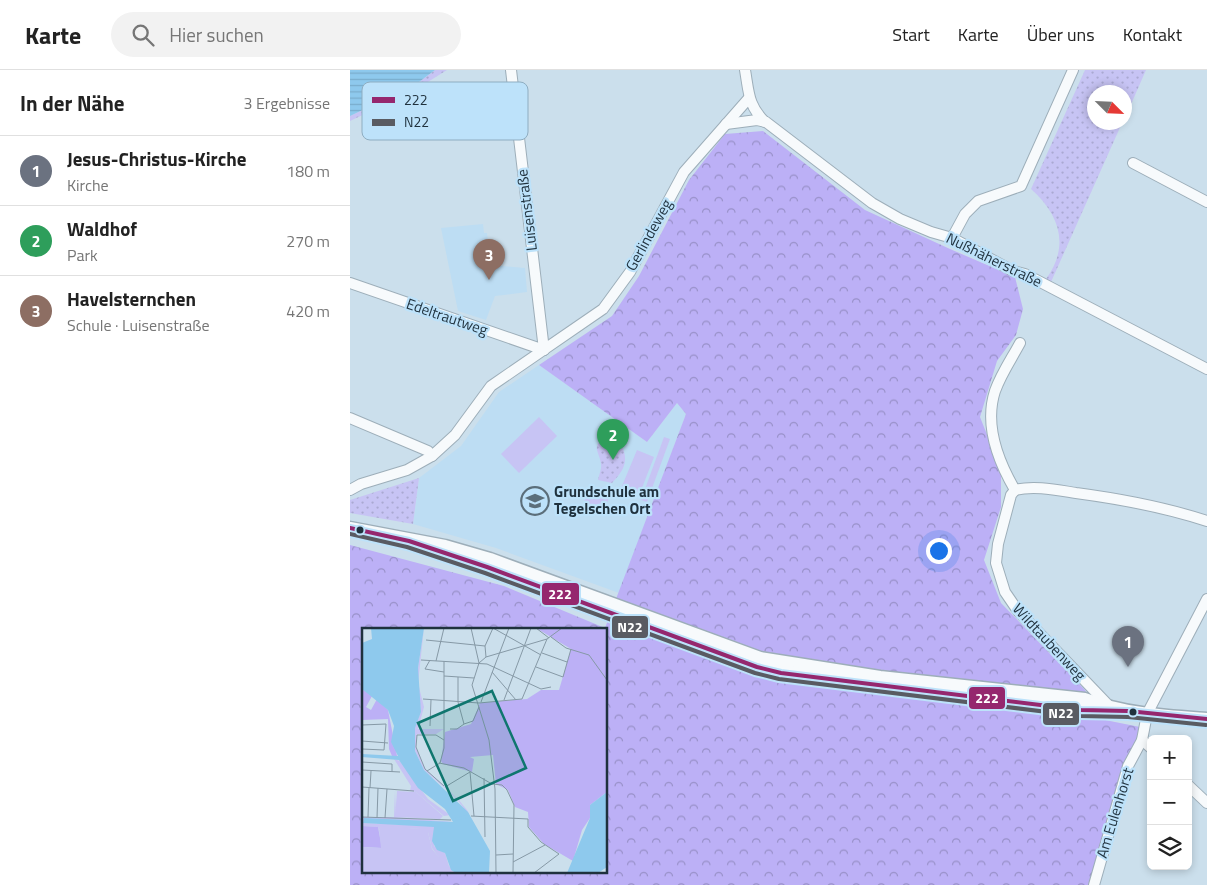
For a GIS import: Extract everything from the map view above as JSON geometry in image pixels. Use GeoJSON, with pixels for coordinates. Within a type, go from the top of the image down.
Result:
{"type":"FeatureCollection","features":[{"type":"Feature","properties":{"kind":"street"},"geometry":{"type":"LineString","coordinates":[[745,70],[749,98]]}},
{"type":"Feature","properties":{"kind":"street"},"geometry":{"type":"LineString","coordinates":[[952,238],[971,206],[983,198],[1021,186],[1073,70]]}},
{"type":"Feature","properties":{"kind":"street","name":"Gerlindeweg"},"geometry":{"type":"LineString","coordinates":[[350,490],[361,484],[407,470],[432,456],[455,434],[492,386],[596,315],[617,292],[684,172],[730,123],[749,98]]}},
{"type":"Feature","properties":{"kind":"street","name":"Nußhäherstraße"},"geometry":{"type":"LineString","coordinates":[[749,98],[754,110],[766,122],[872,203],[922,229],[952,238],[1207,369]]}},
{"type":"Feature","properties":{"kind":"street"},"geometry":{"type":"LineString","coordinates":[[730,123],[757,120],[766,122]]}},
{"type":"Feature","properties":{"kind":"street","name":"Luisenstraße"},"geometry":{"type":"LineString","coordinates":[[519,140],[544,350]]}},
{"type":"Feature","properties":{"kind":"street"},"geometry":{"type":"LineString","coordinates":[[1133,163],[1207,202]]}},
{"type":"Feature","properties":{"kind":"street","name":"Edeltrautweg"},"geometry":{"type":"LineString","coordinates":[[350,282],[544,350]]}},
{"type":"Feature","properties":{"kind":"street"},"geometry":{"type":"LineString","coordinates":[[1020,343],[996,389],[992,409],[995,443],[1002,466],[1015,490],[1024,488],[1058,490],[1132,500],[1207,521]]}},
{"type":"Feature","properties":{"kind":"street"},"geometry":{"type":"LineString","coordinates":[[350,418],[428,451],[432,456]]}},
{"type":"Feature","properties":{"kind":"street","name":"Wildtaubenweg"},"geometry":{"type":"LineString","coordinates":[[1015,490],[998,544],[996,563],[1004,592],[1018,610],[1112,709]]}},
{"type":"Feature","properties":{"kind":"street"},"geometry":{"type":"LineString","coordinates":[[350,528],[409,541],[487,566],[757,667],[781,673],[1081,710],[1112,709],[1207,719]]}},
{"type":"Feature","properties":{"kind":"street","name":"Am Eulenhorst"},"geometry":{"type":"LineString","coordinates":[[1094,885],[1128,766],[1142,740],[1147,714],[1207,599]]}},
{"type":"Feature","properties":{"kind":"street"},"geometry":{"type":"LineString","coordinates":[[1142,740],[1147,744]]}},
{"type":"Feature","properties":{"kind":"street"},"geometry":{"type":"LineString","coordinates":[[1192,789],[1207,803]]}},
{"type":"Feature","properties":{"kind":"shaded area"},"geometry":{"type":"Polygon","coordinates":[[[350,70],[435,70],[419,82],[362,82],[362,110],[350,116],[350,70]]]}},
{"type":"Feature","properties":{"kind":"shaded area"},"geometry":{"type":"Polygon","coordinates":[[[435,70],[447,70],[428,82],[419,82],[435,70]]]}},
{"type":"Feature","properties":{"kind":"shaded area"},"geometry":{"type":"Polygon","coordinates":[[[1085,70],[1146,70],[1132,102],[1132,85],[1087,85],[1087,130],[1119,130],[1051,282],[1046,279],[1058,255],[1058,231],[1049,209],[1031,189],[1085,70]]]}},
{"type":"Feature","properties":{"kind":"shaded area"},"geometry":{"type":"Polygon","coordinates":[[[362,110],[362,115],[350,121],[350,116],[362,110]]]}},
{"type":"Feature","properties":{"kind":"shaded area"},"geometry":{"type":"Polygon","coordinates":[[[483,224],[484,233],[487,233],[491,265],[525,268],[527,292],[495,296],[486,320],[458,311],[441,228],[483,224]]]}},
{"type":"Feature","properties":{"kind":"shaded area","name":"Grundschule am Tegelschen Ort"},"geometry":{"type":"Polygon","coordinates":[[[539,365],[647,442],[677,403],[686,414],[619,593],[496,548],[413,524],[419,478],[461,446],[499,392],[539,365]]]}},
{"type":"Feature","properties":{"kind":"shaded area"},"geometry":{"type":"Polygon","coordinates":[[[539,417],[557,436],[519,473],[501,454],[539,417]]]}},
{"type":"Feature","properties":{"kind":"shaded area"},"geometry":{"type":"Polygon","coordinates":[[[664,437],[670,439],[647,502],[641,500],[664,437]]]}},
{"type":"Feature","properties":{"kind":"shaded area"},"geometry":{"type":"Polygon","coordinates":[[[603,439],[620,441],[625,453],[625,464],[612,483],[598,480],[601,466],[597,445],[603,439]]]}},
{"type":"Feature","properties":{"kind":"shaded area"},"geometry":{"type":"Polygon","coordinates":[[[637,450],[654,457],[640,493],[622,486],[637,450]]]}},
{"type":"Feature","properties":{"kind":"shaded area"},"geometry":{"type":"Polygon","coordinates":[[[419,478],[413,524],[350,513],[350,500],[419,478]]]}},
{"type":"Feature","properties":{"kind":"shaded area"},"geometry":{"type":"Polygon","coordinates":[[[602,487],[613,489],[603,512],[583,506],[589,493],[602,487]]]}},
{"type":"Feature","properties":{"kind":"green space"},"geometry":{"type":"Polygon","coordinates":[[[763,131],[865,210],[1015,277],[1023,309],[1016,335],[997,361],[980,417],[1001,470],[1001,507],[984,560],[1001,603],[1085,690],[1100,719],[1140,727],[1091,885],[350,885],[350,545],[504,586],[605,628],[686,414],[677,403],[647,442],[539,365],[612,316],[639,276],[689,180],[725,134],[763,131]]]}},
{"type":"Feature","properties":{"kind":"transit line","name":"222"},"geometry":{"type":"LineString","coordinates":[[350,528],[409,541],[487,567],[757,667],[781,673],[1081,710],[1128,711],[1207,719]]}},
{"type":"Feature","properties":{"kind":"transit line","name":"N22"},"geometry":{"type":"LineString","coordinates":[[350,534],[407,547],[485,573],[755,673],[779,679],[1080,716],[1128,717],[1206,725]]}},
{"type":"Feature","properties":{"kind":"place","name":"Havelsternchen"},"geometry":{"type":"Point","coordinates":[489,280]}},
{"type":"Feature","properties":{"kind":"place","name":"Waldhof"},"geometry":{"type":"Point","coordinates":[613,460]}},
{"type":"Feature","properties":{"kind":"place","name":"Grundschule am Tegelschen Ort"},"geometry":{"type":"Point","coordinates":[535,501]}},
{"type":"Feature","properties":{"kind":"place","name":"Jesus-Christus-Kirche"},"geometry":{"type":"Point","coordinates":[1128,667]}}]}
